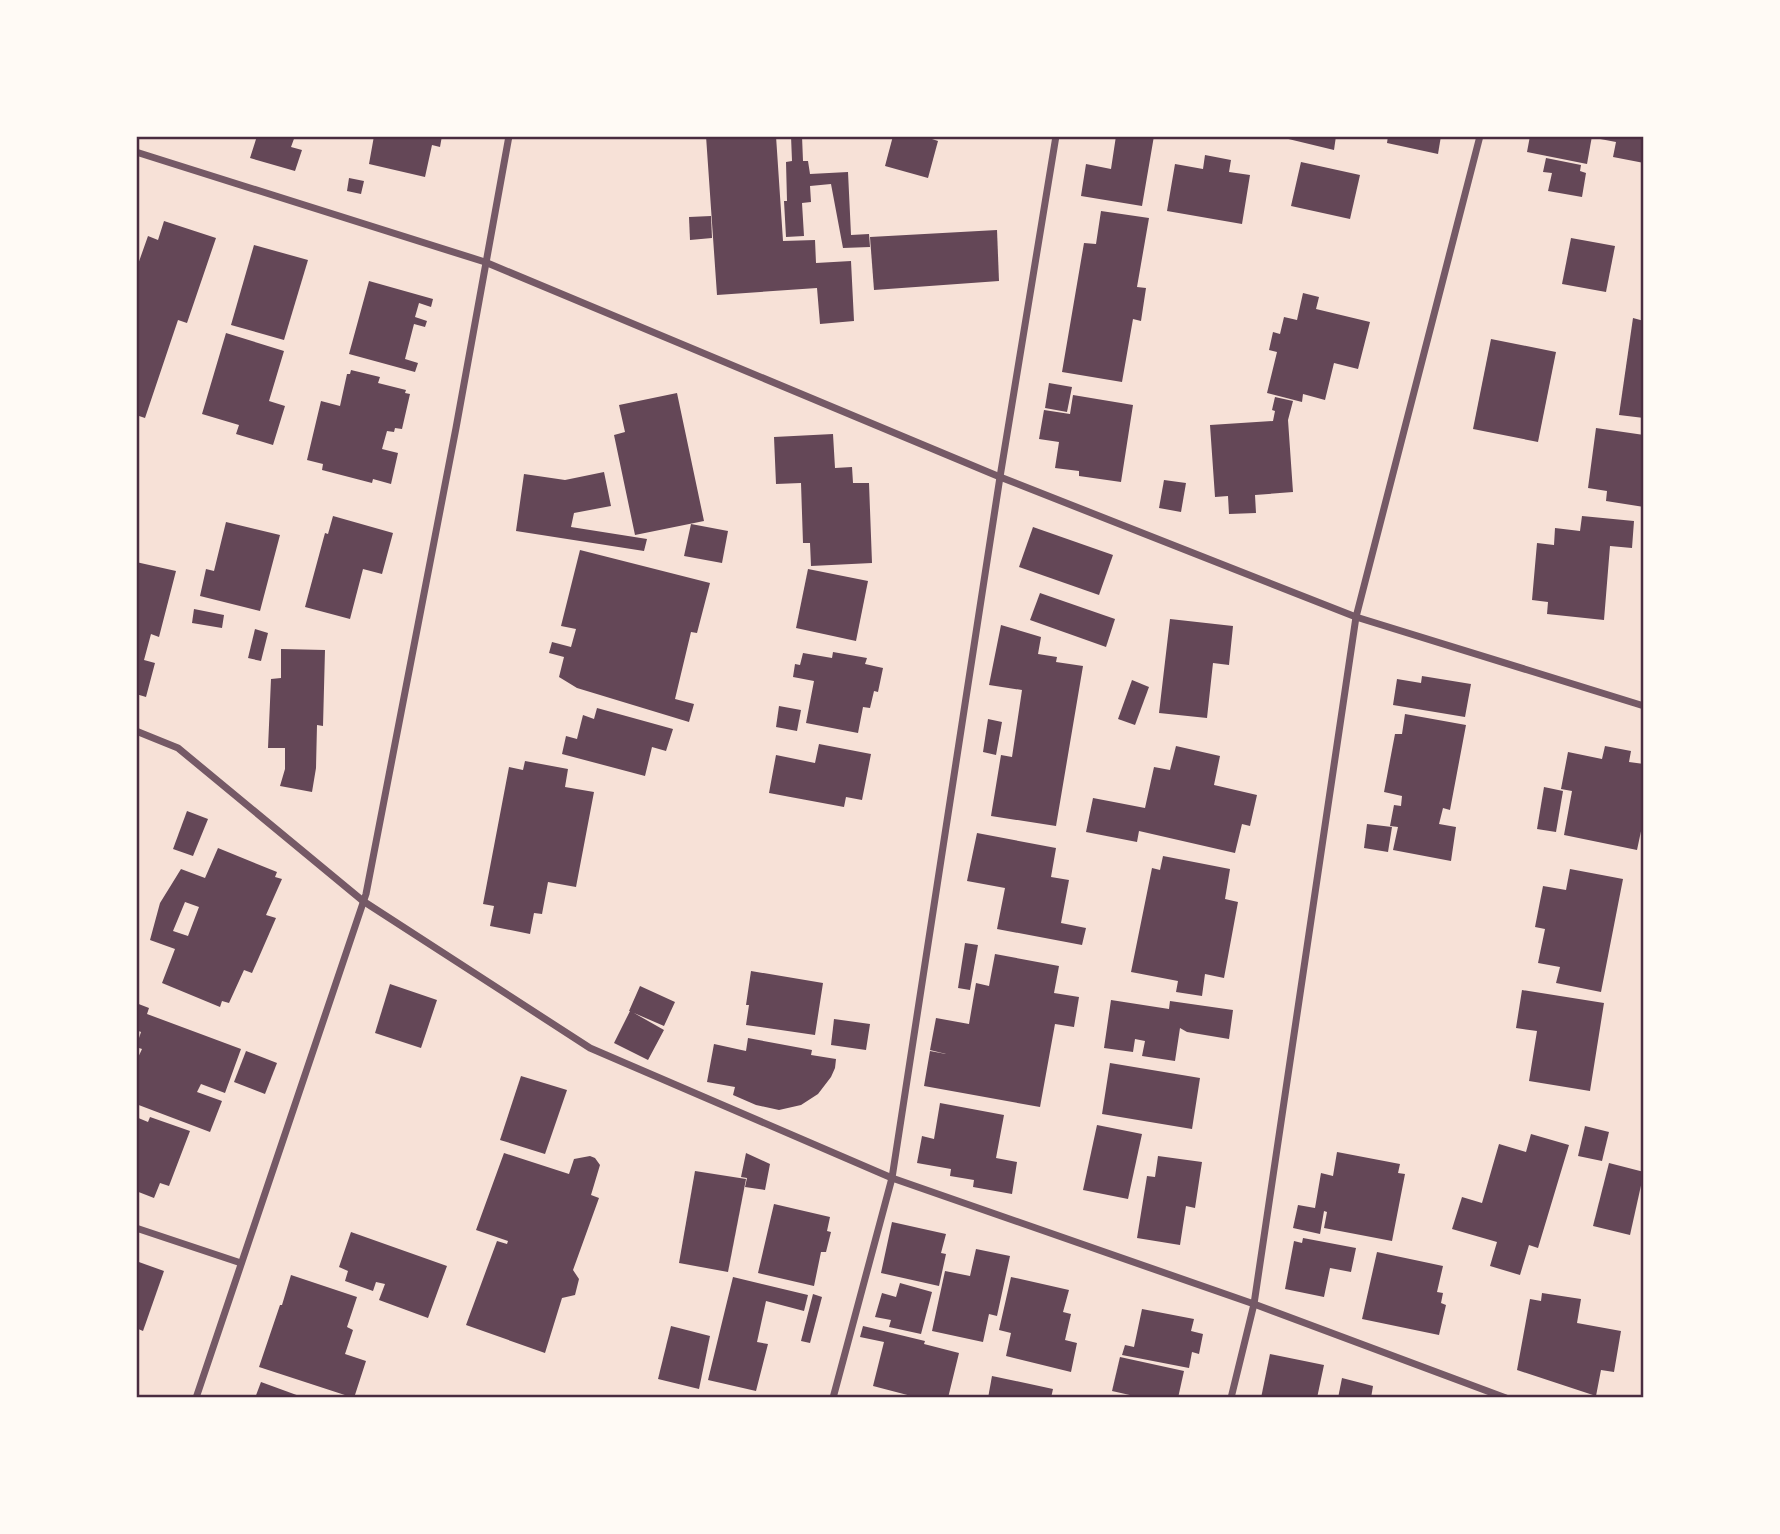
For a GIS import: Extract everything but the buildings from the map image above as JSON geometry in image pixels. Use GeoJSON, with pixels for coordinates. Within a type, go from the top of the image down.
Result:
{"type":"FeatureCollection","features":[{"type":"Feature","properties":{"kind":"street"},"geometry":{"type":"LineString","coordinates":[[196,1398],[366,894],[509,136]]}},
{"type":"Feature","properties":{"kind":"street"},"geometry":{"type":"LineString","coordinates":[[833,1398],[892,1178],[1000,477],[1056,136]]}},
{"type":"Feature","properties":{"kind":"street"},"geometry":{"type":"LineString","coordinates":[[1231,1398],[1254,1304],[1356,617],[1480,136]]}},
{"type":"Feature","properties":{"kind":"street"},"geometry":{"type":"LineString","coordinates":[[136,152],[485,262],[1000,477],[1356,617],[1643,706]]}},
{"type":"Feature","properties":{"kind":"street"},"geometry":{"type":"LineString","coordinates":[[136,731],[178,748],[363,901],[590,1048],[892,1178],[1254,1304],[1506,1398]]}},
{"type":"Feature","properties":{"kind":"street"},"geometry":{"type":"LineString","coordinates":[[136,1228],[241,1264]]}}]}
